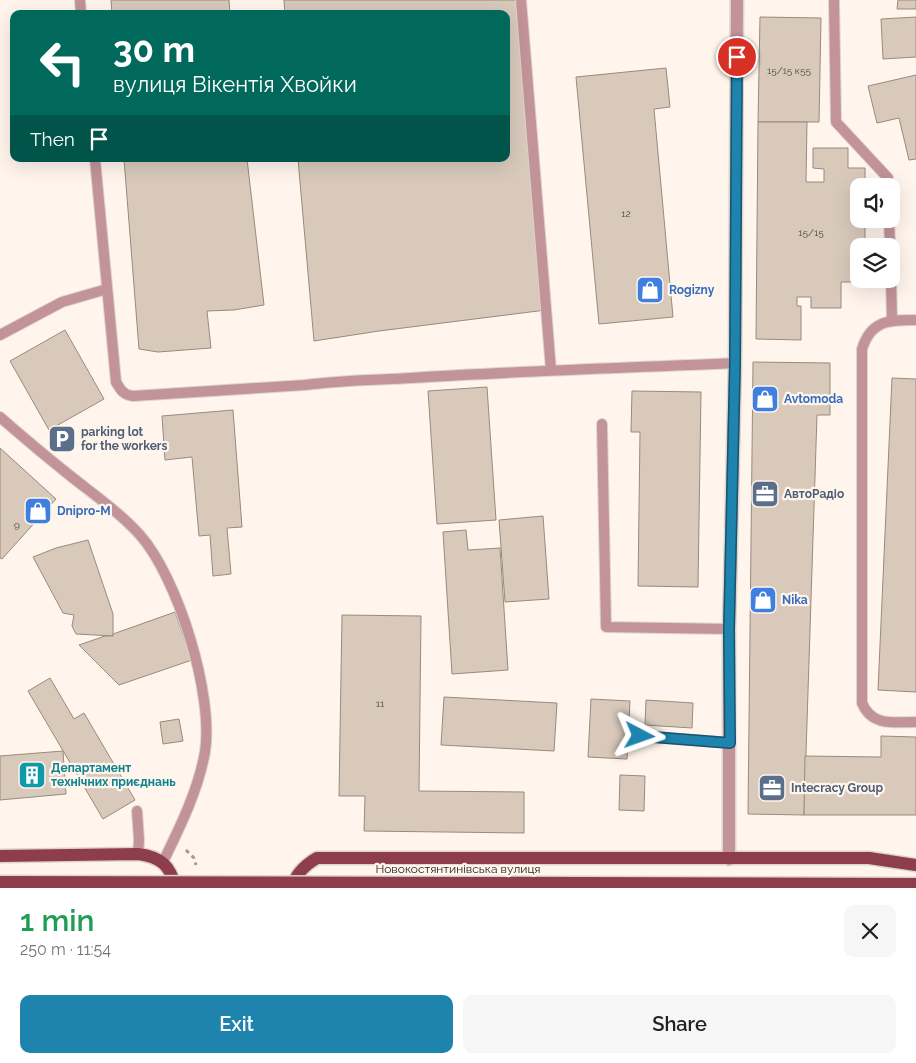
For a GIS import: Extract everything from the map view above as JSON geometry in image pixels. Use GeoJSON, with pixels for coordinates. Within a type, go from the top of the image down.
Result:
{"type":"FeatureCollection","features":[{"type":"Feature","properties":{"kind":"main road"},"geometry":{"type":"LineString","coordinates":[[0,856],[138,854],[152,856],[163,862],[169,869],[176,888]]}},
{"type":"Feature","properties":{"kind":"main road"},"geometry":{"type":"LineString","coordinates":[[292,888],[298,874],[306,864],[317,858],[869,858],[916,865]]}},
{"type":"Feature","properties":{"kind":"main road","name":"Новокостянтинівська вулиця"},"geometry":{"type":"LineString","coordinates":[[0,882],[916,884]]}},
{"type":"Feature","properties":{"kind":"street"},"geometry":{"type":"LineString","coordinates":[[728,859],[729,629],[735,363],[737,0]]}},
{"type":"Feature","properties":{"kind":"lane"},"geometry":{"type":"LineString","coordinates":[[521,0],[551,370]]}},
{"type":"Feature","properties":{"kind":"lane"},"geometry":{"type":"LineString","coordinates":[[834,0],[836,122],[888,178]]}},
{"type":"Feature","properties":{"kind":"lane"},"geometry":{"type":"LineString","coordinates":[[95,162],[116,382],[121,391],[126,395],[288,386],[333,381],[735,363]]}},
{"type":"Feature","properties":{"kind":"lane"},"geometry":{"type":"LineString","coordinates":[[891,288],[892,320]]}},
{"type":"Feature","properties":{"kind":"lane"},"geometry":{"type":"LineString","coordinates":[[0,335],[62,302],[107,289]]}},
{"type":"Feature","properties":{"kind":"lane"},"geometry":{"type":"LineString","coordinates":[[916,320],[892,320],[879,324],[870,332],[862,349],[862,703],[866,713],[882,721],[916,722]]}},
{"type":"Feature","properties":{"kind":"lane"},"geometry":{"type":"LineString","coordinates":[[0,417],[139,534],[157,557],[176,598],[200,677],[206,711],[207,734],[204,753],[185,816],[163,862]]}},
{"type":"Feature","properties":{"kind":"lane"},"geometry":{"type":"LineString","coordinates":[[602,424],[606,627],[729,629]]}},
{"type":"Feature","properties":{"kind":"lane"},"geometry":{"type":"LineString","coordinates":[[640,736],[730,743]]}},
{"type":"Feature","properties":{"kind":"lane"},"geometry":{"type":"LineString","coordinates":[[137,811],[138,854]]}},
{"type":"Feature","properties":{"kind":"building"},"geometry":{"type":"Polygon","coordinates":[[[111,0],[229,0],[230,10],[112,10],[111,0]]]}},
{"type":"Feature","properties":{"kind":"building"},"geometry":{"type":"Polygon","coordinates":[[[284,0],[517,0],[546,310],[314,341],[298,162],[510,162],[510,10],[285,10],[284,0]]]}},
{"type":"Feature","properties":{"kind":"building"},"geometry":{"type":"Polygon","coordinates":[[[898,0],[916,0],[916,9],[897,9],[898,0]]]}},
{"type":"Feature","properties":{"kind":"building"},"geometry":{"type":"Polygon","coordinates":[[[760,17],[821,18],[819,122],[758,122],[760,17]]]}},
{"type":"Feature","properties":{"kind":"building"},"geometry":{"type":"Polygon","coordinates":[[[916,17],[916,57],[883,59],[881,19],[916,17]]]}},
{"type":"Feature","properties":{"kind":"building"},"geometry":{"type":"Polygon","coordinates":[[[666,68],[670,107],[654,109],[673,317],[599,324],[576,77],[666,68]]]}},
{"type":"Feature","properties":{"kind":"building"},"geometry":{"type":"Polygon","coordinates":[[[916,75],[916,159],[909,160],[899,118],[877,123],[868,86],[916,75]]]}},
{"type":"Feature","properties":{"kind":"building"},"geometry":{"type":"Polygon","coordinates":[[[758,122],[807,122],[806,182],[824,182],[824,169],[813,168],[813,148],[848,148],[848,168],[865,168],[865,178],[850,178],[850,228],[865,228],[865,238],[850,238],[850,282],[841,282],[841,308],[811,308],[811,297],[797,297],[797,306],[801,306],[801,340],[756,339],[758,122]]]}},
{"type":"Feature","properties":{"kind":"building"},"geometry":{"type":"Polygon","coordinates":[[[124,162],[247,162],[264,305],[234,310],[207,311],[211,348],[158,352],[139,349],[124,162]]]}},
{"type":"Feature","properties":{"kind":"building"},"geometry":{"type":"Polygon","coordinates":[[[65,330],[104,399],[49,430],[10,361],[65,330]]]}},
{"type":"Feature","properties":{"kind":"building"},"geometry":{"type":"Polygon","coordinates":[[[753,362],[830,363],[830,415],[817,415],[804,815],[748,814],[753,362]]]}},
{"type":"Feature","properties":{"kind":"building"},"geometry":{"type":"Polygon","coordinates":[[[892,378],[916,379],[916,692],[878,690],[892,378]]]}},
{"type":"Feature","properties":{"kind":"building"},"geometry":{"type":"Polygon","coordinates":[[[487,387],[496,520],[437,524],[428,391],[487,387]]]}},
{"type":"Feature","properties":{"kind":"building"},"geometry":{"type":"Polygon","coordinates":[[[632,391],[701,392],[698,587],[638,586],[640,432],[631,432],[632,391]]]}},
{"type":"Feature","properties":{"kind":"building"},"geometry":{"type":"Polygon","coordinates":[[[233,410],[242,527],[227,528],[231,574],[213,576],[210,535],[199,536],[192,457],[165,460],[162,416],[233,410]]]}},
{"type":"Feature","properties":{"kind":"building"},"geometry":{"type":"Polygon","coordinates":[[[0,448],[56,499],[2,559],[0,558],[0,448]]]}},
{"type":"Feature","properties":{"kind":"building"},"geometry":{"type":"Polygon","coordinates":[[[543,516],[549,599],[505,602],[499,520],[543,516]]]}},
{"type":"Feature","properties":{"kind":"building"},"geometry":{"type":"Polygon","coordinates":[[[466,530],[468,550],[500,548],[508,670],[452,674],[443,532],[466,530]]]}},
{"type":"Feature","properties":{"kind":"building"},"geometry":{"type":"Polygon","coordinates":[[[88,540],[113,614],[113,636],[76,634],[72,626],[74,615],[63,613],[33,557],[56,548],[88,540]]]}},
{"type":"Feature","properties":{"kind":"building"},"geometry":{"type":"Polygon","coordinates":[[[175,612],[192,660],[119,685],[79,645],[105,636],[113,636],[113,634],[175,612]]]}},
{"type":"Feature","properties":{"kind":"building"},"geometry":{"type":"Polygon","coordinates":[[[342,615],[421,616],[419,791],[524,792],[524,833],[364,831],[365,796],[339,796],[342,615]]]}},
{"type":"Feature","properties":{"kind":"building"},"geometry":{"type":"Polygon","coordinates":[[[50,678],[74,719],[84,713],[135,800],[103,819],[28,691],[50,678]]]}},
{"type":"Feature","properties":{"kind":"building"},"geometry":{"type":"Polygon","coordinates":[[[444,697],[557,703],[554,751],[441,745],[444,697]]]}},
{"type":"Feature","properties":{"kind":"building"},"geometry":{"type":"Polygon","coordinates":[[[591,699],[630,701],[627,759],[588,757],[591,699]]]}},
{"type":"Feature","properties":{"kind":"building"},"geometry":{"type":"Polygon","coordinates":[[[646,700],[693,703],[692,728],[645,725],[646,700]]]}},
{"type":"Feature","properties":{"kind":"building"},"geometry":{"type":"Polygon","coordinates":[[[179,719],[183,741],[163,744],[160,722],[179,719]]]}},
{"type":"Feature","properties":{"kind":"building"},"geometry":{"type":"Polygon","coordinates":[[[881,736],[916,737],[916,815],[804,815],[805,756],[881,757],[881,736]]]}},
{"type":"Feature","properties":{"kind":"building","name":"Департамент технічних приєднань"},"geometry":{"type":"Polygon","coordinates":[[[63,751],[66,794],[0,800],[0,756],[63,751]]]}},
{"type":"Feature","properties":{"kind":"building"},"geometry":{"type":"Polygon","coordinates":[[[620,775],[645,776],[644,811],[619,810],[620,775]]]}},
{"type":"Feature","properties":{"kind":"place","name":"Rogizny"},"geometry":{"type":"Point","coordinates":[650,290]}},
{"type":"Feature","properties":{"kind":"place","name":"Avtomoda"},"geometry":{"type":"Point","coordinates":[765,399]}},
{"type":"Feature","properties":{"kind":"place","name":"parking lot for the workers"},"geometry":{"type":"Point","coordinates":[62,439]}},
{"type":"Feature","properties":{"kind":"place","name":"АвтоРадіо"},"geometry":{"type":"Point","coordinates":[765,494]}},
{"type":"Feature","properties":{"kind":"place","name":"Dnipro-M"},"geometry":{"type":"Point","coordinates":[38,511]}},
{"type":"Feature","properties":{"kind":"place","name":"Nika"},"geometry":{"type":"Point","coordinates":[763,600]}},
{"type":"Feature","properties":{"kind":"place","name":"Департамент технічних приєднань"},"geometry":{"type":"Point","coordinates":[32,775]}},
{"type":"Feature","properties":{"kind":"place","name":"Intecracy Group"},"geometry":{"type":"Point","coordinates":[772,788]}},
{"type":"Feature","properties":{"kind":"route"},"geometry":{"type":"LineString","coordinates":[[640,736],[730,743],[729,629],[735,363],[737,57]]}}]}
